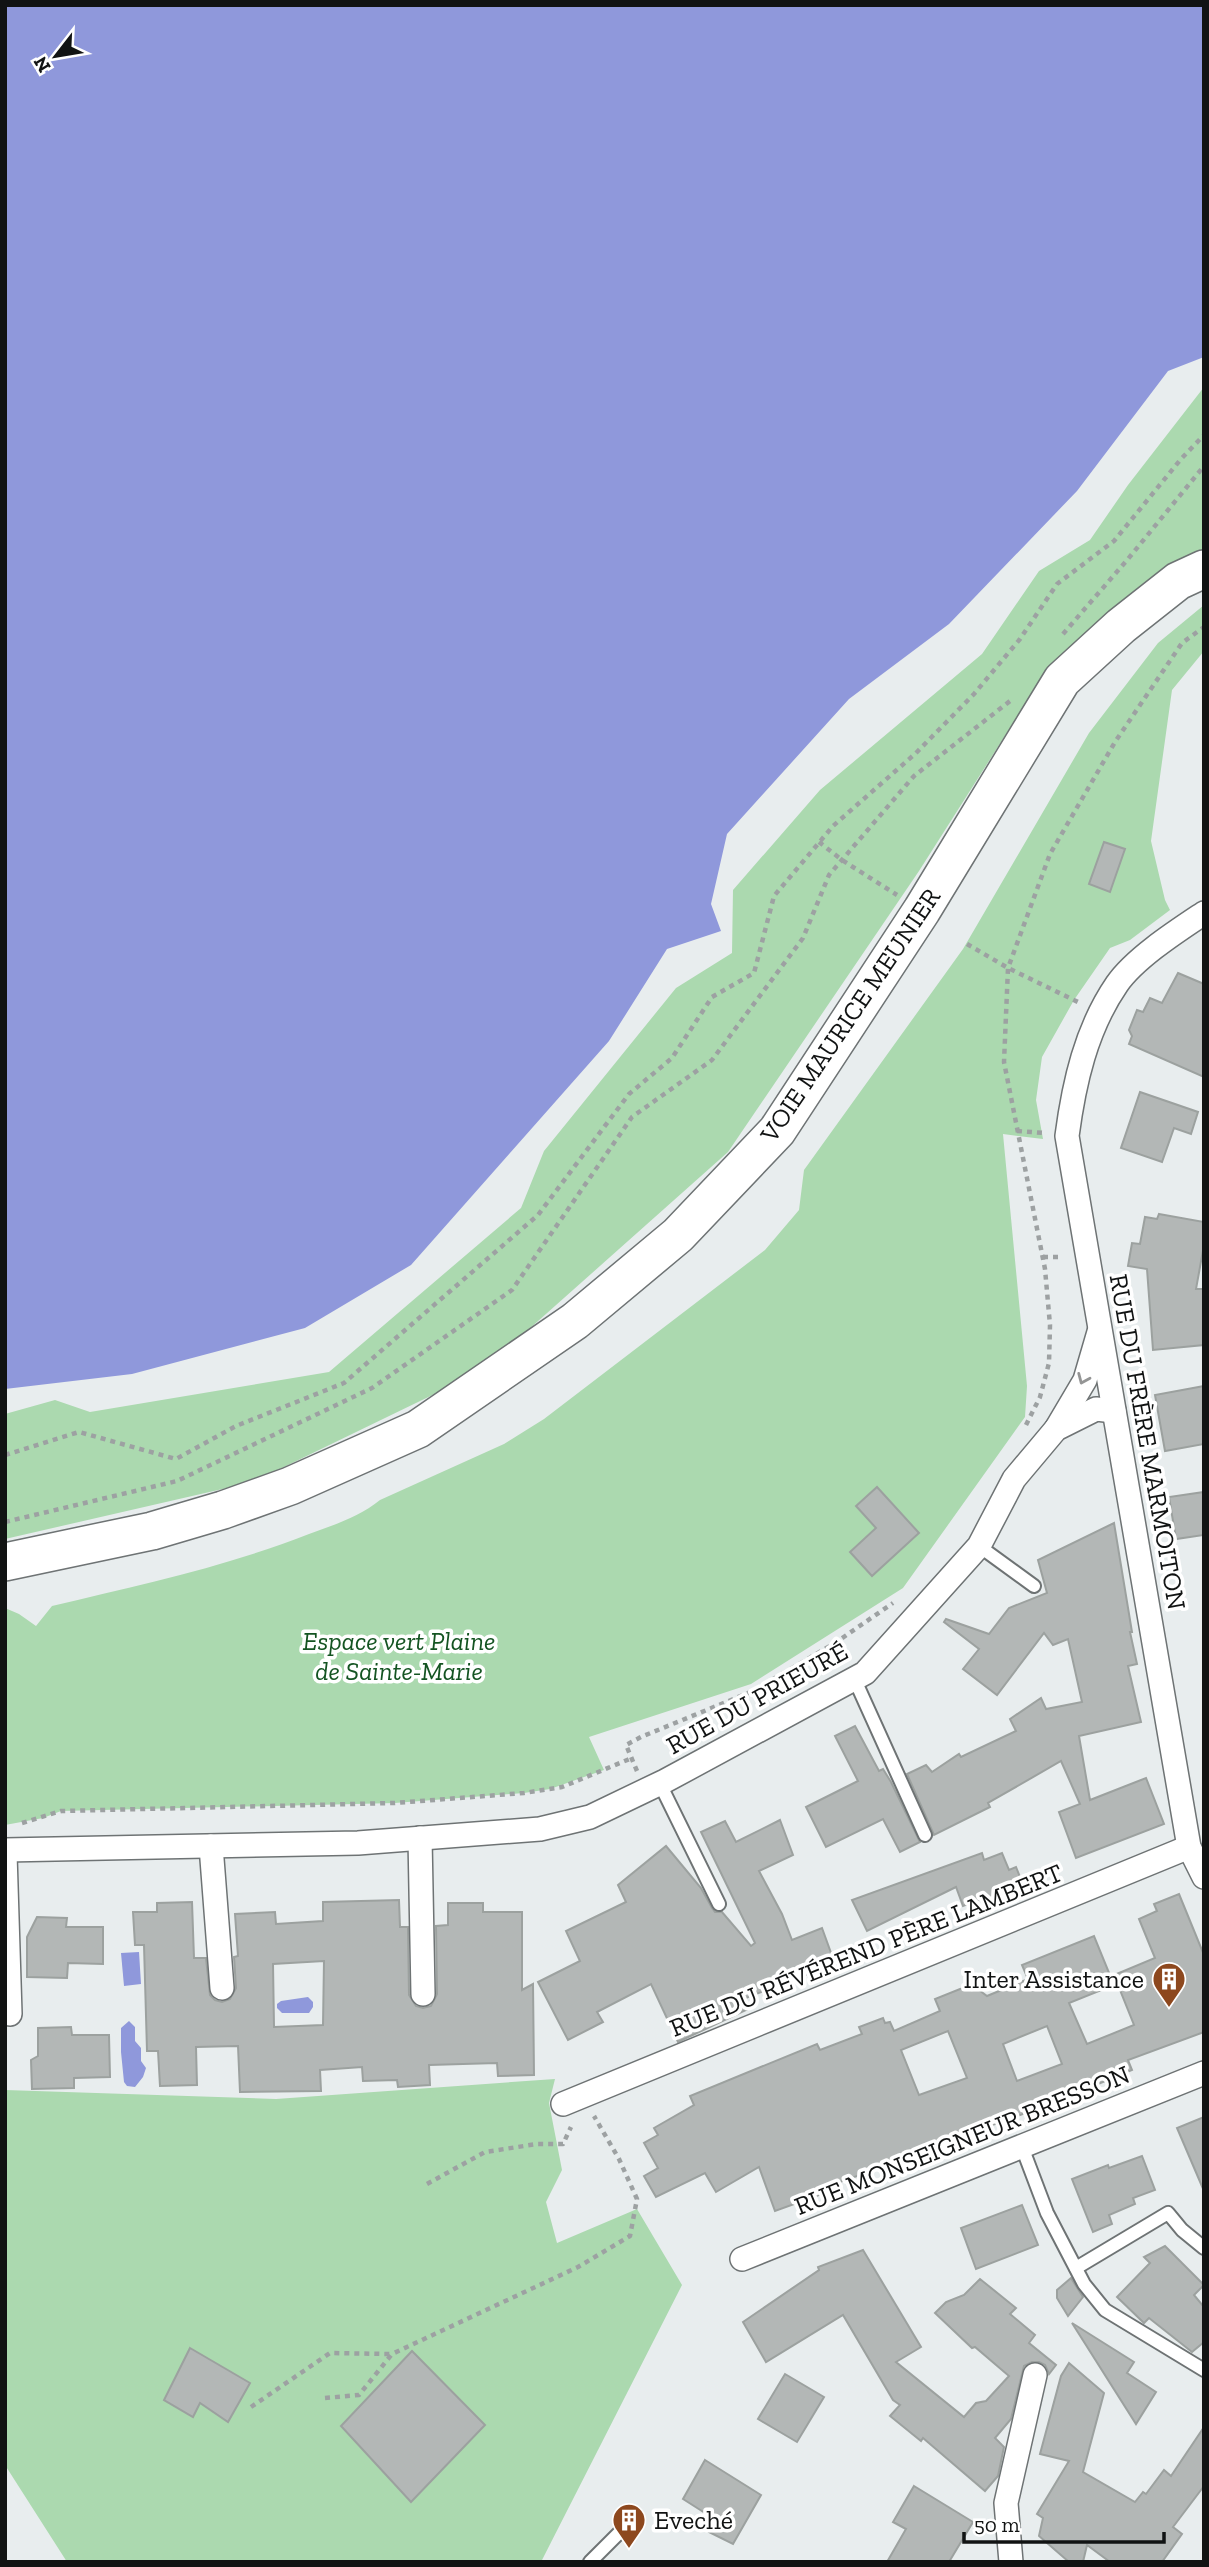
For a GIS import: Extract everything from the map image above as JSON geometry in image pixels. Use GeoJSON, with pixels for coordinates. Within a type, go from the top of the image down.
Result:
{"type":"FeatureCollection","features":[{"type":"Feature","properties":{"kind":"main road","name":"VOIE MAURICE MEUNIER"},"geometry":{"type":"LineString","coordinates":[[5,1562],[152,1531],[290,1486],[418,1429],[575,1321],[678,1235],[777,1132],[915,922],[1062,680],[1121,626],[1178,581],[1204,569]]}},
{"type":"Feature","properties":{"kind":"street","name":"RUE DU FRÈRE MARMOITON"},"geometry":{"type":"LineString","coordinates":[[1204,914],[1159,944],[1118,983],[1082,1056],[1067,1136],[1189,1847],[1204,1877]]}},
{"type":"Feature","properties":{"kind":"street","name":"RUE DU PRIEURÉ"},"geometry":{"type":"LineString","coordinates":[[10,2014],[5,1852],[358,1843],[540,1829],[590,1817],[653,1787],[865,1673],[979,1546],[1014,1479],[1056,1429],[1084,1380],[1101,1326]]}},
{"type":"Feature","properties":{"kind":"street","name":"RUE DU PRIEURÉ"},"geometry":{"type":"LineString","coordinates":[[1056,1429],[1097,1409],[1114,1411]]}},
{"type":"Feature","properties":{"kind":"street"},"geometry":{"type":"LineString","coordinates":[[420,1838],[424,1994]]}},
{"type":"Feature","properties":{"kind":"street"},"geometry":{"type":"LineString","coordinates":[[211,1846],[222,1988]]}},
{"type":"Feature","properties":{"kind":"street","name":"RUE DU RÉVÉREND PÈRE LAMBERT"},"geometry":{"type":"LineString","coordinates":[[574,2101],[1189,1847]]}},
{"type":"Feature","properties":{"kind":"street","name":"RUE MONSEIGNEUR BRESSON"},"geometry":{"type":"LineString","coordinates":[[742,2259],[1204,2073]]}},
{"type":"Feature","properties":{"kind":"street"},"geometry":{"type":"LineString","coordinates":[[1010,2562],[1006,2503],[1035,2375]]}},
{"type":"Feature","properties":{"kind":"lane"},"geometry":{"type":"LineString","coordinates":[[979,1546],[1034,1586]]}},
{"type":"Feature","properties":{"kind":"lane"},"geometry":{"type":"LineString","coordinates":[[854,1678],[925,1835]]}},
{"type":"Feature","properties":{"kind":"lane"},"geometry":{"type":"LineString","coordinates":[[653,1787],[719,1904]]}},
{"type":"Feature","properties":{"kind":"lane"},"geometry":{"type":"LineString","coordinates":[[1022,2147],[1048,2213],[1084,2284],[1105,2310],[1204,2370]]}},
{"type":"Feature","properties":{"kind":"lane"},"geometry":{"type":"LineString","coordinates":[[1076,2268],[1168,2213],[1182,2230],[1204,2248]]}},
{"type":"Feature","properties":{"kind":"lane"},"geometry":{"type":"LineString","coordinates":[[590,2562],[630,2522]]}},
{"type":"Feature","properties":{"kind":"path"},"geometry":{"type":"LineString","coordinates":[[5,1455],[79,1432],[176,1459],[236,1426],[344,1383],[538,1215],[629,1094],[672,1058],[712,997],[754,972],[774,896],[833,825],[916,753],[974,694],[1020,639],[1057,584],[1114,541],[1204,435]]}},
{"type":"Feature","properties":{"kind":"path"},"geometry":{"type":"LineString","coordinates":[[1058,639],[1204,466]]}},
{"type":"Feature","properties":{"kind":"path"},"geometry":{"type":"LineString","coordinates":[[1023,1429],[1040,1397],[1049,1363],[1050,1325],[1045,1269],[1004,1062],[1008,968],[1050,854],[1115,743],[1167,665],[1182,643],[1204,627]]}},
{"type":"Feature","properties":{"kind":"path"},"geometry":{"type":"LineString","coordinates":[[5,1522],[177,1481],[372,1388],[512,1290],[632,1117],[712,1060],[803,938],[830,875],[842,860],[915,776],[1007,705],[1014,695]]}},
{"type":"Feature","properties":{"kind":"path"},"geometry":{"type":"LineString","coordinates":[[820,842],[842,860],[901,898]]}},
{"type":"Feature","properties":{"kind":"path"},"geometry":{"type":"LineString","coordinates":[[967,944],[1008,968],[1101,1013]]}},
{"type":"Feature","properties":{"kind":"path"},"geometry":{"type":"LineString","coordinates":[[653,1787],[626,1745],[753,1691],[835,1643],[899,1599]]}},
{"type":"Feature","properties":{"kind":"path"},"geometry":{"type":"LineString","coordinates":[[12,1824],[43,1818],[61,1811],[395,1802],[524,1793],[562,1787],[632,1758]]}},
{"type":"Feature","properties":{"kind":"path"},"geometry":{"type":"LineString","coordinates":[[427,2185],[485,2152],[537,2144],[563,2144],[574,2101]]}},
{"type":"Feature","properties":{"kind":"path"},"geometry":{"type":"LineString","coordinates":[[251,2407],[330,2353],[392,2354],[578,2267],[630,2236],[637,2199],[619,2159],[574,2101]]}},
{"type":"Feature","properties":{"kind":"path"},"geometry":{"type":"LineString","coordinates":[[325,2398],[359,2395],[392,2354]]}},
{"type":"Feature","properties":{"kind":"green space"},"geometry":{"type":"Polygon","coordinates":[[[1204,387],[1204,552],[1135,592],[1029,698],[919,871],[728,1152],[482,1371],[253,1482],[5,1539],[5,1414],[55,1400],[90,1412],[329,1372],[521,1208],[544,1151],[676,988],[732,953],[733,890],[820,790],[982,654],[1039,571],[1090,540],[1128,485],[1204,387]]]}},
{"type":"Feature","properties":{"kind":"green space","name":"Espace vert Plaine de Sainte-Marie"},"geometry":{"type":"Polygon","coordinates":[[[1204,605],[1204,651],[1172,690],[1151,841],[1165,900],[1170,910],[1130,940],[1110,948],[1074,1000],[1042,1057],[1036,1100],[1043,1139],[1003,1134],[1027,1386],[1025,1417],[903,1588],[751,1684],[589,1737],[604,1770],[550,1789],[395,1803],[61,1811],[43,1818],[5,1825],[5,1608],[36,1626],[52,1606],[214,1566],[277,1546],[355,1516],[380,1500],[504,1444],[544,1419],[765,1250],[799,1210],[804,1170],[963,949],[1089,733],[1158,643],[1204,605]]]}},
{"type":"Feature","properties":{"kind":"green space"},"geometry":{"type":"Polygon","coordinates":[[[555,2079],[549,2103],[562,2170],[546,2202],[557,2243],[637,2209],[682,2285],[541,2562],[67,2562],[5,2465],[5,2090],[276,2099],[555,2079]]]}},
{"type":"Feature","properties":{"kind":"water"},"geometry":{"type":"Polygon","coordinates":[[[5,5],[1204,5],[1204,357],[1168,371],[1077,491],[949,624],[849,699],[727,834],[711,904],[721,931],[667,949],[609,1041],[411,1265],[305,1328],[132,1374],[5,1389],[5,5]]]}},
{"type":"Feature","properties":{"kind":"water"},"geometry":{"type":"Polygon","coordinates":[[[139,1952],[141,1984],[124,1986],[121,1953],[139,1952]]]}},
{"type":"Feature","properties":{"kind":"water"},"geometry":{"type":"Polygon","coordinates":[[[308,1997],[313,2002],[309,2013],[282,2013],[277,2008],[281,2001],[308,1997]]]}},
{"type":"Feature","properties":{"kind":"water"},"geometry":{"type":"Polygon","coordinates":[[[129,2021],[135,2027],[135,2041],[141,2048],[141,2061],[146,2068],[135,2087],[127,2086],[124,2082],[121,2052],[121,2028],[129,2021]]]}},
{"type":"Feature","properties":{"kind":"building"},"geometry":{"type":"Polygon","coordinates":[[[1104,842],[1125,849],[1110,892],[1089,884],[1104,842]]]}},
{"type":"Feature","properties":{"kind":"building"},"geometry":{"type":"Polygon","coordinates":[[[1178,973],[1204,984],[1204,1077],[1129,1044],[1132,1036],[1129,1030],[1137,1010],[1143,1012],[1150,998],[1162,1003],[1178,973]]]}},
{"type":"Feature","properties":{"kind":"building"},"geometry":{"type":"Polygon","coordinates":[[[1140,1092],[1198,1112],[1191,1134],[1174,1128],[1162,1162],[1121,1148],[1140,1092]]]}},
{"type":"Feature","properties":{"kind":"building"},"geometry":{"type":"Polygon","coordinates":[[[1159,1214],[1204,1222],[1204,1245],[1196,1289],[1204,1289],[1204,1345],[1153,1350],[1147,1269],[1128,1266],[1132,1243],[1140,1244],[1145,1217],[1157,1219],[1159,1214]]]}},
{"type":"Feature","properties":{"kind":"building"},"geometry":{"type":"Polygon","coordinates":[[[1204,1386],[1204,1444],[1165,1451],[1155,1395],[1204,1386]]]}},
{"type":"Feature","properties":{"kind":"building"},"geometry":{"type":"Polygon","coordinates":[[[877,1487],[919,1533],[872,1576],[850,1552],[876,1528],[856,1506],[877,1487]]]}},
{"type":"Feature","properties":{"kind":"building"},"geometry":{"type":"Polygon","coordinates":[[[1204,1492],[1204,1535],[1176,1539],[1169,1497],[1204,1492]]]}},
{"type":"Feature","properties":{"kind":"building"},"geometry":{"type":"Polygon","coordinates":[[[1114,1523],[1137,1664],[1128,1666],[1141,1722],[1079,1736],[1090,1800],[1146,1778],[1164,1824],[1076,1858],[1059,1812],[1080,1804],[1061,1761],[988,1803],[990,1807],[934,1835],[907,1774],[926,1765],[932,1772],[959,1754],[961,1757],[1016,1731],[1010,1719],[1041,1698],[1046,1709],[1082,1702],[1068,1639],[1053,1645],[1044,1633],[997,1695],[963,1669],[979,1649],[944,1622],[946,1619],[989,1634],[1009,1608],[1047,1593],[1038,1560],[1114,1523]]]}},
{"type":"Feature","properties":{"kind":"building"},"geometry":{"type":"Polygon","coordinates":[[[855,1726],[879,1771],[883,1769],[891,1782],[920,1842],[900,1852],[883,1819],[826,1847],[806,1807],[858,1781],[835,1736],[855,1726]]]}},
{"type":"Feature","properties":{"kind":"building"},"geometry":{"type":"Polygon","coordinates":[[[780,1820],[793,1855],[759,1871],[782,1914],[792,1940],[822,1928],[835,1964],[743,1999],[748,2009],[678,2042],[651,1984],[597,2012],[603,2022],[568,2040],[538,1982],[580,1961],[566,1931],[626,1902],[618,1885],[666,1846],[701,1888],[715,1912],[722,1912],[751,1946],[755,1943],[701,1832],[725,1821],[736,1842],[780,1820]]]}},
{"type":"Feature","properties":{"kind":"building"},"geometry":{"type":"Polygon","coordinates":[[[982,1853],[984,1860],[1002,1853],[1009,1870],[1016,1867],[1024,1887],[984,1902],[981,1899],[963,1906],[956,1887],[867,1931],[852,1900],[982,1853]]]}},
{"type":"Feature","properties":{"kind":"building"},"geometry":{"type":"Polygon","coordinates":[[[1179,1894],[1204,1955],[1204,2032],[1128,2060],[1132,2070],[1045,2106],[932,2147],[934,2151],[904,2163],[903,2160],[834,2184],[836,2189],[775,2211],[759,2167],[716,2192],[705,2173],[656,2197],[644,2176],[658,2168],[644,2143],[658,2135],[654,2128],[694,2105],[690,2096],[817,2044],[820,2050],[862,2034],[859,2027],[883,2018],[885,2023],[890,2022],[894,2031],[940,2011],[935,1999],[960,1989],[975,1987],[987,1996],[1028,1979],[1022,1965],[1094,1936],[1114,1985],[1069,2003],[1087,2044],[1134,2025],[1114,1975],[1155,1958],[1139,1919],[1157,1911],[1154,1904],[1179,1894]],[[1047,2026],[1003,2044],[1017,2081],[1062,2064],[1047,2026]],[[948,2031],[901,2050],[919,2095],[967,2078],[948,2031]]]}},
{"type":"Feature","properties":{"kind":"building"},"geometry":{"type":"Polygon","coordinates":[[[399,1900],[400,1927],[408,1927],[409,1995],[416,2006],[423,2008],[431,2006],[437,1994],[436,1926],[448,1925],[448,1903],[483,1903],[483,1912],[522,1912],[522,1990],[533,1984],[534,2075],[498,2076],[497,2063],[429,2065],[430,2085],[398,2087],[397,2080],[363,2081],[362,2067],[320,2070],[321,2091],[240,2092],[238,2046],[196,2047],[197,2085],[160,2086],[158,2051],[147,2051],[144,1945],[135,1945],[133,1912],[157,1912],[157,1903],[192,1902],[194,1958],[206,1958],[210,1995],[222,2002],[230,1999],[236,1988],[234,1957],[238,1956],[235,1914],[275,1912],[276,1924],[323,1921],[323,1902],[399,1900]],[[324,1961],[273,1964],[274,2027],[323,2025],[324,1961]]]}},
{"type":"Feature","properties":{"kind":"building"},"geometry":{"type":"Polygon","coordinates":[[[37,1917],[67,1918],[66,1927],[103,1927],[103,1964],[68,1963],[67,1978],[27,1977],[27,1937],[37,1917]]]}},
{"type":"Feature","properties":{"kind":"building"},"geometry":{"type":"Polygon","coordinates":[[[71,2027],[72,2035],[109,2035],[110,2077],[74,2078],[74,2088],[32,2089],[31,2060],[38,2056],[38,2028],[71,2027]]]}},
{"type":"Feature","properties":{"kind":"building"},"geometry":{"type":"Polygon","coordinates":[[[1204,2117],[1204,2191],[1177,2128],[1204,2117]]]}},
{"type":"Feature","properties":{"kind":"building"},"geometry":{"type":"Polygon","coordinates":[[[1142,2156],[1155,2190],[1133,2198],[1135,2204],[1109,2215],[1112,2224],[1093,2232],[1072,2179],[1142,2156]]]}},
{"type":"Feature","properties":{"kind":"building"},"geometry":{"type":"Polygon","coordinates":[[[1022,2205],[1038,2245],[976,2269],[961,2228],[1022,2205]]]}},
{"type":"Feature","properties":{"kind":"building"},"geometry":{"type":"Polygon","coordinates":[[[1165,2246],[1204,2285],[1194,2295],[1204,2307],[1204,2342],[1192,2352],[1149,2318],[1144,2323],[1117,2297],[1150,2263],[1144,2257],[1165,2246]]]}},
{"type":"Feature","properties":{"kind":"building"},"geometry":{"type":"Polygon","coordinates":[[[863,2250],[921,2347],[896,2362],[964,2417],[976,2403],[986,2401],[1009,2376],[975,2347],[972,2348],[935,2313],[946,2302],[964,2295],[980,2279],[1016,2308],[1010,2314],[1035,2335],[1029,2343],[1056,2365],[1049,2374],[1045,2365],[1039,2362],[1024,2366],[1011,2419],[995,2438],[1004,2447],[998,2476],[985,2491],[923,2438],[921,2441],[890,2416],[900,2405],[893,2400],[843,2315],[766,2362],[743,2322],[819,2270],[818,2267],[863,2250]]]}},
{"type":"Feature","properties":{"kind":"building"},"geometry":{"type":"Polygon","coordinates":[[[1071,2278],[1083,2297],[1068,2316],[1057,2298],[1057,2290],[1071,2278]]]}},
{"type":"Feature","properties":{"kind":"building"},"geometry":{"type":"Polygon","coordinates":[[[1072,2323],[1134,2362],[1127,2373],[1156,2392],[1136,2424],[1072,2323]]]}},
{"type":"Feature","properties":{"kind":"building"},"geometry":{"type":"Polygon","coordinates":[[[190,2348],[250,2383],[228,2422],[200,2403],[193,2417],[164,2400],[190,2348]]]}},
{"type":"Feature","properties":{"kind":"building"},"geometry":{"type":"Polygon","coordinates":[[[412,2351],[485,2425],[411,2502],[341,2426],[412,2351]]]}},
{"type":"Feature","properties":{"kind":"building"},"geometry":{"type":"Polygon","coordinates":[[[1069,2363],[1104,2393],[1083,2472],[1135,2502],[1143,2492],[1146,2494],[1164,2470],[1171,2476],[1204,2427],[1204,2486],[1173,2527],[1182,2534],[1162,2562],[1110,2562],[1087,2545],[1083,2562],[1069,2562],[1039,2536],[1043,2518],[1037,2514],[1069,2461],[1040,2454],[1061,2376],[1069,2363]]]}},
{"type":"Feature","properties":{"kind":"building"},"geometry":{"type":"Polygon","coordinates":[[[785,2374],[824,2397],[797,2442],[758,2419],[785,2374]]]}},
{"type":"Feature","properties":{"kind":"building"},"geometry":{"type":"Polygon","coordinates":[[[705,2460],[761,2495],[733,2544],[709,2532],[716,2520],[683,2499],[705,2460]]]}},
{"type":"Feature","properties":{"kind":"building"},"geometry":{"type":"Polygon","coordinates":[[[914,2486],[973,2522],[949,2562],[887,2562],[906,2529],[893,2522],[914,2486]]]}},
{"type":"Feature","properties":{"kind":"place","name":"Inter Assistance"},"geometry":{"type":"Point","coordinates":[1169,2009]}},
{"type":"Feature","properties":{"kind":"place","name":"Eveché"},"geometry":{"type":"Point","coordinates":[629,2550]}}]}
